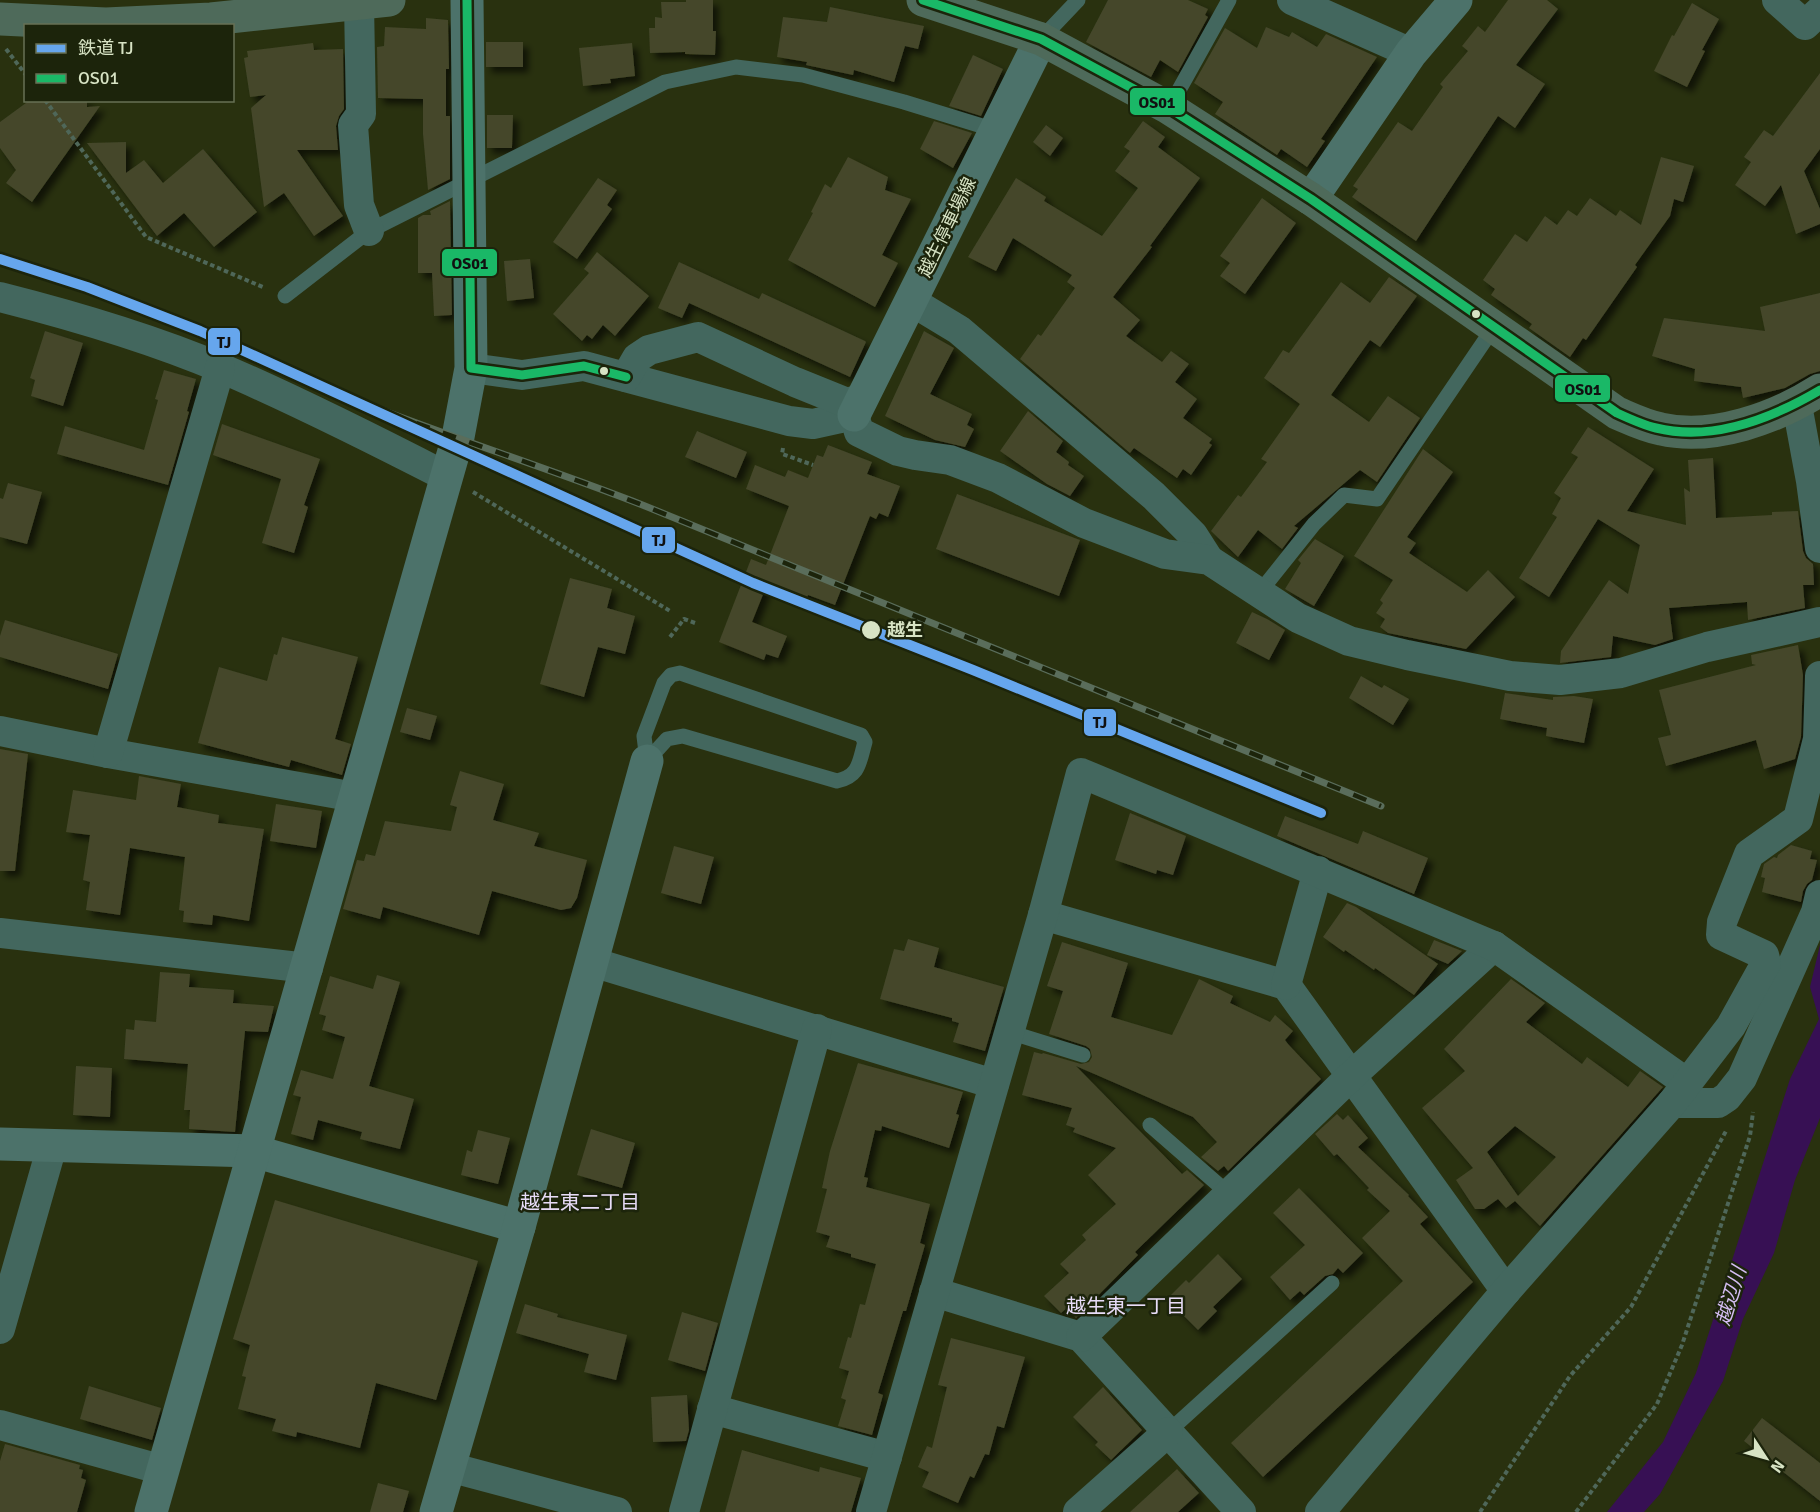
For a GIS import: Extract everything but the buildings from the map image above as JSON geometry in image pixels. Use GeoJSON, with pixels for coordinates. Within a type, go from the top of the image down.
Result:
{"type":"FeatureCollection","features":[{"type":"Feature","properties":{"kind":"main road"},"geometry":{"type":"LineString","coordinates":[[923,0],[1041,39],[1169,108],[1311,200],[1617,413],[1662,430],[1696,432],[1754,423],[1809,398]]}},
{"type":"Feature","properties":{"kind":"main road"},"geometry":{"type":"LineString","coordinates":[[105,24],[211,19],[374,1]]}},
{"type":"Feature","properties":{"kind":"main road"},"geometry":{"type":"LineString","coordinates":[[1,31],[24,29]]}},
{"type":"Feature","properties":{"kind":"street"},"geometry":{"type":"LineString","coordinates":[[151,1512],[458,437],[471,368],[467,0]]}},
{"type":"Feature","properties":{"kind":"street"},"geometry":{"type":"LineString","coordinates":[[1292,0],[1410,53]]}},
{"type":"Feature","properties":{"kind":"street"},"geometry":{"type":"LineString","coordinates":[[1311,200],[1410,53],[1456,0]]}},
{"type":"Feature","properties":{"kind":"street"},"geometry":{"type":"LineString","coordinates":[[1777,0],[1805,26],[1820,11]]}},
{"type":"Feature","properties":{"kind":"street"},"geometry":{"type":"LineString","coordinates":[[369,231],[359,205],[353,125],[362,114],[374,1]]}},
{"type":"Feature","properties":{"kind":"street","name":"越生停車場線"},"geometry":{"type":"LineString","coordinates":[[858,407],[1041,39]]}},
{"type":"Feature","properties":{"kind":"street"},"geometry":{"type":"LineString","coordinates":[[910,301],[959,330],[1154,496],[1192,535],[1209,560],[1298,618],[1349,641],[1407,656],[1510,676],[1560,680],[1621,673],[1707,647],[1820,622]]}},
{"type":"Feature","properties":{"kind":"street"},"geometry":{"type":"LineString","coordinates":[[1,302],[130,334],[220,368],[348,427],[447,477]]}},
{"type":"Feature","properties":{"kind":"street"},"geometry":{"type":"LineString","coordinates":[[626,378],[637,358],[649,350],[698,337],[795,382],[858,407]]}},
{"type":"Feature","properties":{"kind":"street"},"geometry":{"type":"LineString","coordinates":[[471,368],[522,375],[584,366],[789,421],[813,424],[858,407]]}},
{"type":"Feature","properties":{"kind":"street"},"geometry":{"type":"LineString","coordinates":[[108,753],[220,368]]}},
{"type":"Feature","properties":{"kind":"street"},"geometry":{"type":"LineString","coordinates":[[1809,398],[1811,481],[1820,548]]}},
{"type":"Feature","properties":{"kind":"street"},"geometry":{"type":"LineString","coordinates":[[858,407],[859,432],[898,451],[950,460],[998,478],[1084,523],[1166,554],[1209,560]]}},
{"type":"Feature","properties":{"kind":"street"},"geometry":{"type":"LineString","coordinates":[[1320,1512],[1506,1291],[1680,1093],[1731,1026],[1766,963],[1764,955],[1720,935],[1722,921],[1749,854],[1798,819],[1819,744],[1820,676]]}},
{"type":"Feature","properties":{"kind":"street"},"geometry":{"type":"LineString","coordinates":[[0,731],[108,753],[355,797]]}},
{"type":"Feature","properties":{"kind":"street"},"geometry":{"type":"LineString","coordinates":[[436,1512],[519,1227],[647,761]]}},
{"type":"Feature","properties":{"kind":"street"},"geometry":{"type":"LineString","coordinates":[[871,1512],[1043,915],[1081,773],[1494,946],[1680,1093],[1718,1103],[1735,1088],[1816,912],[1820,895]]}},
{"type":"Feature","properties":{"kind":"street"},"geometry":{"type":"LineString","coordinates":[[1286,985],[1318,871]]}},
{"type":"Feature","properties":{"kind":"street"},"geometry":{"type":"LineString","coordinates":[[1043,915],[1286,985],[1506,1291]]}},
{"type":"Feature","properties":{"kind":"street"},"geometry":{"type":"LineString","coordinates":[[0,933],[308,968]]}},
{"type":"Feature","properties":{"kind":"street"},"geometry":{"type":"LineString","coordinates":[[1081,1336],[1350,1077],[1494,946]]}},
{"type":"Feature","properties":{"kind":"street"},"geometry":{"type":"LineString","coordinates":[[592,962],[994,1084]]}},
{"type":"Feature","properties":{"kind":"street"},"geometry":{"type":"LineString","coordinates":[[684,1512],[817,1029]]}},
{"type":"Feature","properties":{"kind":"street"},"geometry":{"type":"LineString","coordinates":[[0,1144],[254,1151],[519,1227]]}},
{"type":"Feature","properties":{"kind":"street"},"geometry":{"type":"LineString","coordinates":[[0,1329],[52,1146]]}},
{"type":"Feature","properties":{"kind":"street"},"geometry":{"type":"LineString","coordinates":[[934,1292],[1081,1336],[1241,1512]]}},
{"type":"Feature","properties":{"kind":"street"},"geometry":{"type":"LineString","coordinates":[[712,1409],[887,1457]]}},
{"type":"Feature","properties":{"kind":"street"},"geometry":{"type":"LineString","coordinates":[[0,1425],[162,1470]]}},
{"type":"Feature","properties":{"kind":"street"},"geometry":{"type":"LineString","coordinates":[[1078,1512],[1168,1432]]}},
{"type":"Feature","properties":{"kind":"street"},"geometry":{"type":"LineString","coordinates":[[449,1467],[617,1512]]}},
{"type":"Feature","properties":{"kind":"lane"},"geometry":{"type":"LineString","coordinates":[[1041,39],[1078,0]]}},
{"type":"Feature","properties":{"kind":"lane"},"geometry":{"type":"LineString","coordinates":[[1169,108],[1229,0]]}},
{"type":"Feature","properties":{"kind":"lane"},"geometry":{"type":"LineString","coordinates":[[285,296],[369,231],[664,82],[736,67],[803,75],[904,102],[995,130]]}},
{"type":"Feature","properties":{"kind":"lane"},"geometry":{"type":"LineString","coordinates":[[1259,593],[1314,524],[1344,495],[1377,499],[1494,327]]}},
{"type":"Feature","properties":{"kind":"lane"},"geometry":{"type":"LineString","coordinates":[[680,673],[861,735],[865,742],[857,770],[848,778],[837,780],[683,736],[668,738],[647,761],[644,736],[664,683],[671,675],[680,673]]}},
{"type":"Feature","properties":{"kind":"lane"},"geometry":{"type":"LineString","coordinates":[[1009,1032],[1083,1055]]}},
{"type":"Feature","properties":{"kind":"lane"},"geometry":{"type":"LineString","coordinates":[[1150,1125],[1229,1194]]}},
{"type":"Feature","properties":{"kind":"lane"},"geometry":{"type":"LineString","coordinates":[[1168,1432],[1332,1283]]}},
{"type":"Feature","properties":{"kind":"path"},"geometry":{"type":"LineString","coordinates":[[1,31],[24,71]]}},
{"type":"Feature","properties":{"kind":"path"},"geometry":{"type":"LineString","coordinates":[[46,102],[146,237],[285,296]]}},
{"type":"Feature","properties":{"kind":"path"},"geometry":{"type":"LineString","coordinates":[[447,477],[670,611]]}},
{"type":"Feature","properties":{"kind":"path"},"geometry":{"type":"LineString","coordinates":[[670,638],[684,619],[695,623]]}},
{"type":"Feature","properties":{"kind":"path"},"geometry":{"type":"LineString","coordinates":[[1480,1512],[1570,1376],[1631,1307],[1728,1128],[1735,1088],[1753,1093],[1750,1136],[1670,1374],[1657,1404],[1576,1512]]}},
{"type":"Feature","properties":{"kind":"water","name":"越辺川"},"geometry":{"type":"Polygon","coordinates":[[[1820,945],[1820,1118],[1795,1180],[1774,1253],[1743,1319],[1723,1381],[1660,1494],[1644,1512],[1607,1512],[1663,1442],[1696,1373],[1790,1079],[1819,1019],[1810,987],[1820,945]]]}},
{"type":"Feature","properties":{"kind":"railway"},"geometry":{"type":"LineString","coordinates":[[338,393],[645,506],[1381,806]]}},
{"type":"Feature","properties":{"kind":"rail line","name":"TJ"},"geometry":{"type":"LineString","coordinates":[[0,259],[87,287],[200,331],[753,583],[973,670],[1321,813]]}},
{"type":"Feature","properties":{"kind":"transit line","name":"OS01"},"geometry":{"type":"LineString","coordinates":[[467,0],[471,368],[522,375],[584,366],[626,377]]}},
{"type":"Feature","properties":{"kind":"transit line","name":"OS01"},"geometry":{"type":"LineString","coordinates":[[923,0],[1041,39],[1169,108],[1311,199],[1617,413],[1632,420],[1651,427],[1677,432],[1720,430],[1762,418],[1820,390]]}},
{"type":"Feature","properties":{"kind":"place","name":"越生"},"geometry":{"type":"Point","coordinates":[871,630]}},
{"type":"Feature","properties":{"kind":"district","name":"越生東二丁目"},"geometry":{"type":"Point","coordinates":[580,1202]}},
{"type":"Feature","properties":{"kind":"district","name":"越生東一丁目"},"geometry":{"type":"Point","coordinates":[1126,1306]}}]}
